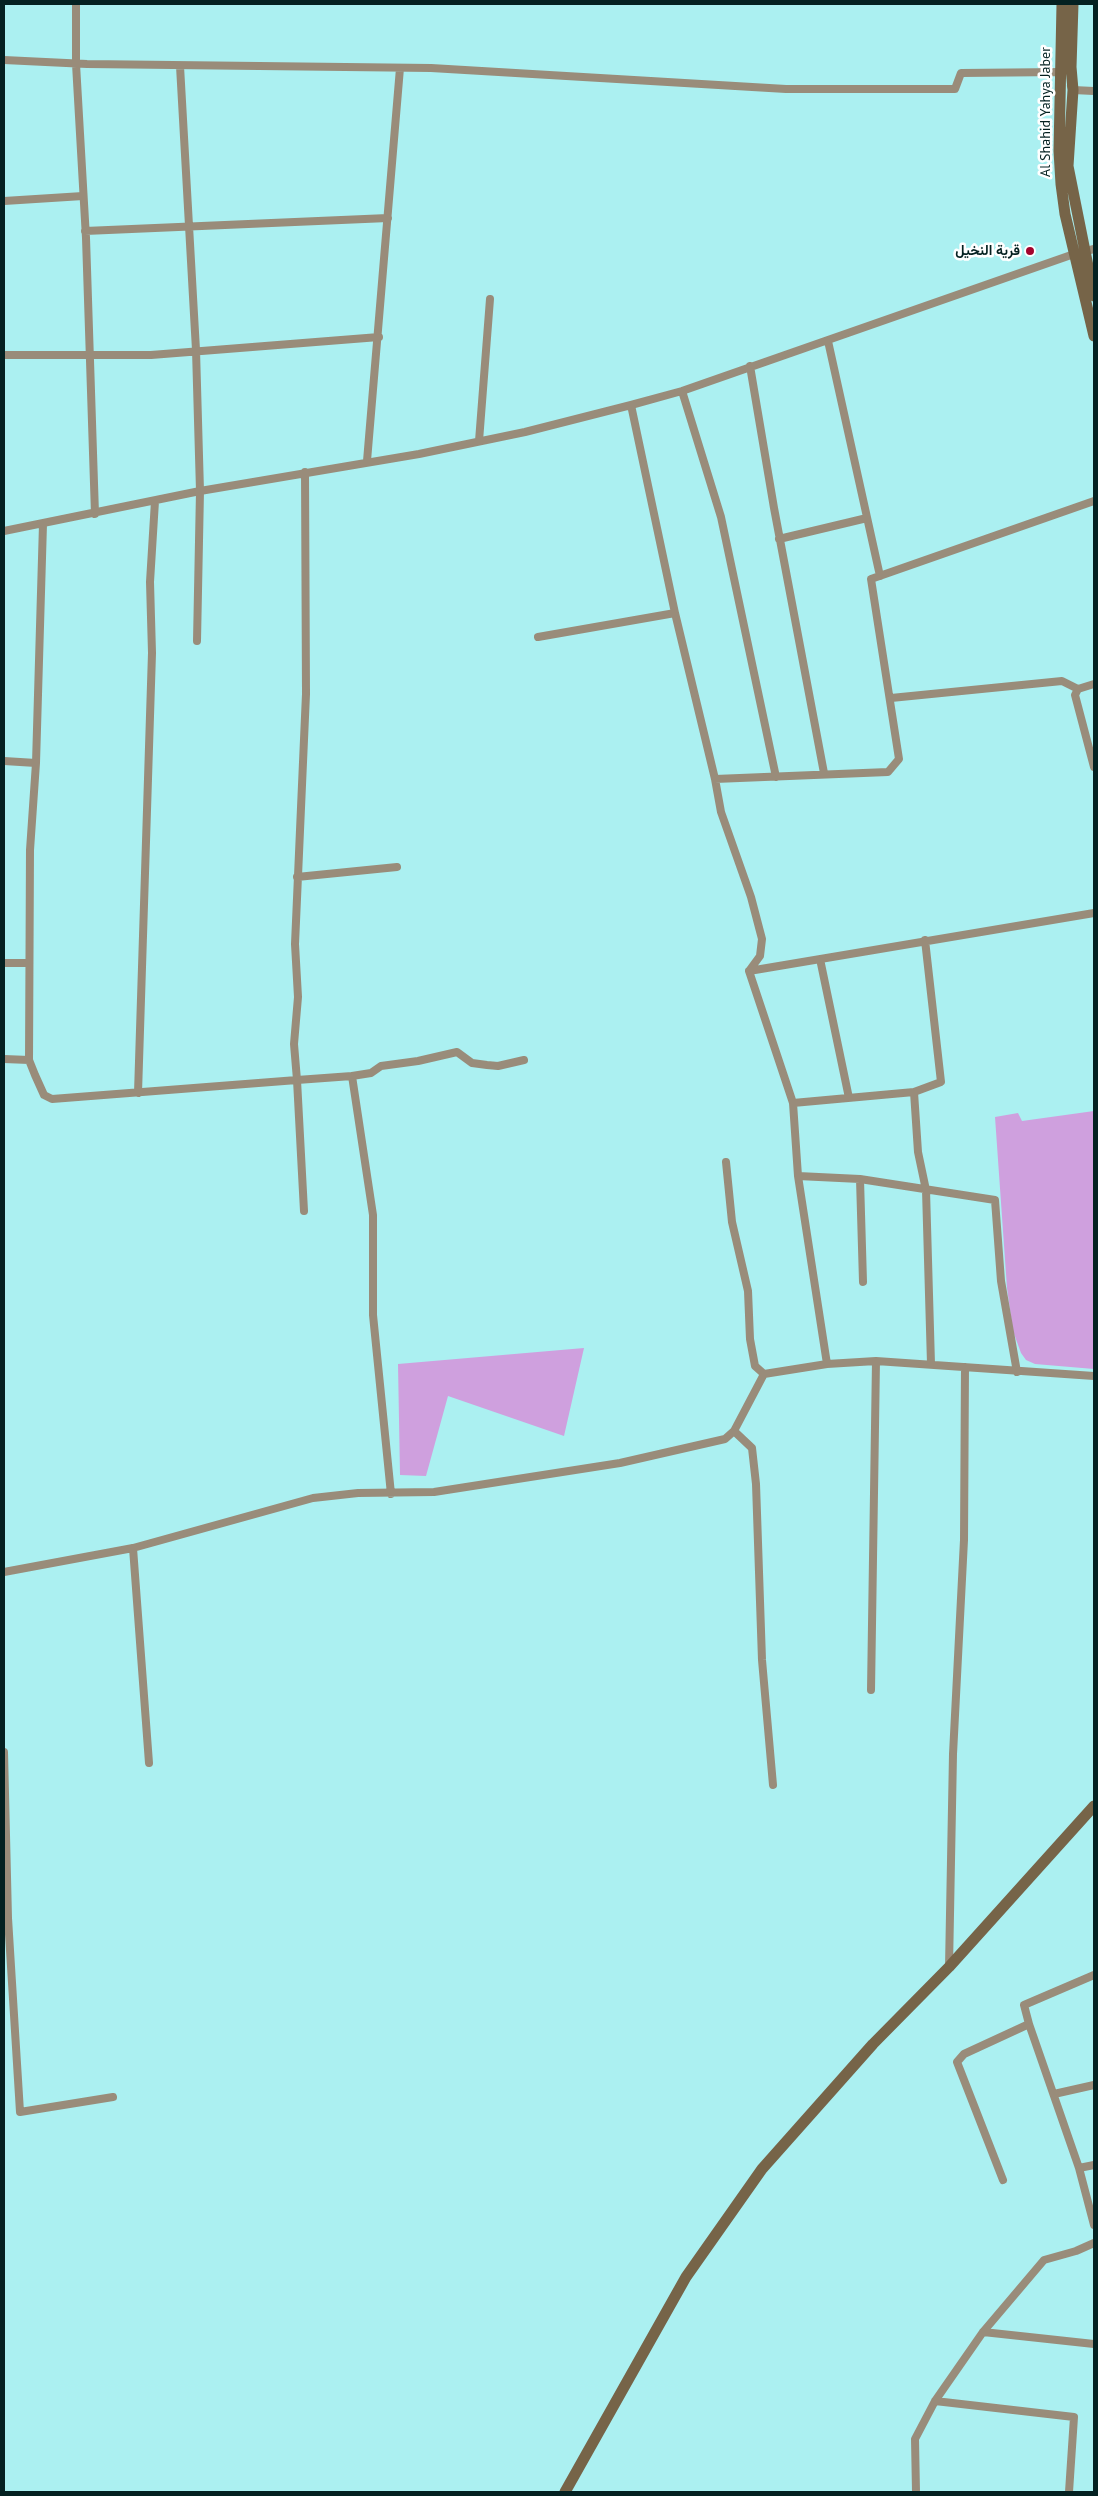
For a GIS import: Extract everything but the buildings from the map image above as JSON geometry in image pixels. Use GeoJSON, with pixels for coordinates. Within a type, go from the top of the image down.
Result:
{"type":"FeatureCollection","features":[{"type":"Feature","properties":{"kind":"street"},"geometry":{"type":"LineString","coordinates":[[76,4],[76,64],[85,231],[95,514]]}},
{"type":"Feature","properties":{"kind":"street","name":"Al Shahid Yahya Jaber"},"geometry":{"type":"LineString","coordinates":[[1062,4],[1059,151],[1065,214],[1084,252],[1094,336]]}},
{"type":"Feature","properties":{"kind":"street","name":"Al Shahid Yahya Jaber"},"geometry":{"type":"LineString","coordinates":[[1073,4],[1071,67],[1074,90],[1068,166],[1094,296]]}},
{"type":"Feature","properties":{"kind":"street"},"geometry":{"type":"LineString","coordinates":[[4,60],[76,64],[400,68],[663,81],[786,90],[955,88],[961,73],[1060,72],[1074,90],[1094,91]]}},
{"type":"Feature","properties":{"kind":"street"},"geometry":{"type":"LineString","coordinates":[[180,66],[196,350],[200,491],[197,641]]}},
{"type":"Feature","properties":{"kind":"street"},"geometry":{"type":"LineString","coordinates":[[367,461],[379,337],[400,68]]}},
{"type":"Feature","properties":{"kind":"street"},"geometry":{"type":"LineString","coordinates":[[4,201],[83,196]]}},
{"type":"Feature","properties":{"kind":"street"},"geometry":{"type":"LineString","coordinates":[[85,231],[388,218]]}},
{"type":"Feature","properties":{"kind":"street"},"geometry":{"type":"LineString","coordinates":[[4,531],[95,514],[200,491],[367,461],[419,454],[632,405],[682,391],[1084,252]]}},
{"type":"Feature","properties":{"kind":"street"},"geometry":{"type":"LineString","coordinates":[[480,441],[490,299]]}},
{"type":"Feature","properties":{"kind":"street"},"geometry":{"type":"LineString","coordinates":[[4,355],[151,355],[379,337]]}},
{"type":"Feature","properties":{"kind":"street"},"geometry":{"type":"LineString","coordinates":[[828,341],[880,576]]}},
{"type":"Feature","properties":{"kind":"street"},"geometry":{"type":"LineString","coordinates":[[750,366],[824,773]]}},
{"type":"Feature","properties":{"kind":"street"},"geometry":{"type":"LineString","coordinates":[[682,391],[722,517],[776,777]]}},
{"type":"Feature","properties":{"kind":"street"},"geometry":{"type":"LineString","coordinates":[[632,405],[675,613],[715,779],[721,812],[751,897],[762,939],[760,956],[749,972]]}},
{"type":"Feature","properties":{"kind":"street"},"geometry":{"type":"LineString","coordinates":[[304,1211],[294,1044],[298,997],[295,944],[297,877],[306,694],[305,472]]}},
{"type":"Feature","properties":{"kind":"street"},"geometry":{"type":"LineString","coordinates":[[138,1093],[152,653],[150,582],[155,501]]}},
{"type":"Feature","properties":{"kind":"street"},"geometry":{"type":"LineString","coordinates":[[715,779],[824,773],[888,772],[899,760],[891,698],[871,579],[1094,501]]}},
{"type":"Feature","properties":{"kind":"street"},"geometry":{"type":"LineString","coordinates":[[780,539],[867,518]]}},
{"type":"Feature","properties":{"kind":"street"},"geometry":{"type":"LineString","coordinates":[[43,524],[36,762],[30,850],[29,1060],[44,1095],[52,1099],[352,1076],[371,1073],[381,1066],[418,1061],[457,1052],[472,1063],[487,1065],[498,1066],[524,1060]]}},
{"type":"Feature","properties":{"kind":"street"},"geometry":{"type":"LineString","coordinates":[[538,636],[675,613]]}},
{"type":"Feature","properties":{"kind":"street"},"geometry":{"type":"LineString","coordinates":[[891,698],[1062,681],[1078,689],[1094,684]]}},
{"type":"Feature","properties":{"kind":"street"},"geometry":{"type":"LineString","coordinates":[[1078,689],[1075,695],[1094,767]]}},
{"type":"Feature","properties":{"kind":"street"},"geometry":{"type":"LineString","coordinates":[[4,761],[36,762]]}},
{"type":"Feature","properties":{"kind":"street"},"geometry":{"type":"LineString","coordinates":[[297,877],[397,867]]}},
{"type":"Feature","properties":{"kind":"street"},"geometry":{"type":"LineString","coordinates":[[749,972],[925,940],[1094,913]]}},
{"type":"Feature","properties":{"kind":"street"},"geometry":{"type":"LineString","coordinates":[[793,1102],[914,1092],[941,1082],[925,940]]}},
{"type":"Feature","properties":{"kind":"street"},"geometry":{"type":"LineString","coordinates":[[820,959],[850,1098]]}},
{"type":"Feature","properties":{"kind":"street"},"geometry":{"type":"LineString","coordinates":[[4,964],[30,963]]}},
{"type":"Feature","properties":{"kind":"street"},"geometry":{"type":"LineString","coordinates":[[749,972],[793,1102],[798,1176],[827,1364]]}},
{"type":"Feature","properties":{"kind":"street"},"geometry":{"type":"LineString","coordinates":[[4,1059],[29,1060]]}},
{"type":"Feature","properties":{"kind":"street"},"geometry":{"type":"LineString","coordinates":[[352,1076],[374,1215],[373,1315],[391,1494]]}},
{"type":"Feature","properties":{"kind":"street"},"geometry":{"type":"LineString","coordinates":[[914,1092],[918,1152],[926,1190],[931,1364]]}},
{"type":"Feature","properties":{"kind":"street"},"geometry":{"type":"LineString","coordinates":[[726,1162],[732,1222],[748,1291],[750,1339],[755,1366],[764,1374]]}},
{"type":"Feature","properties":{"kind":"street"},"geometry":{"type":"LineString","coordinates":[[798,1176],[860,1179],[995,1200],[1001,1281],[1017,1372]]}},
{"type":"Feature","properties":{"kind":"street"},"geometry":{"type":"LineString","coordinates":[[860,1179],[863,1282]]}},
{"type":"Feature","properties":{"kind":"street"},"geometry":{"type":"LineString","coordinates":[[764,1374],[827,1364],[876,1361],[1094,1376]]}},
{"type":"Feature","properties":{"kind":"street"},"geometry":{"type":"LineString","coordinates":[[871,1690],[876,1361]]}},
{"type":"Feature","properties":{"kind":"street"},"geometry":{"type":"LineString","coordinates":[[949,1967],[953,1754],[964,1540],[965,1367]]}},
{"type":"Feature","properties":{"kind":"street"},"geometry":{"type":"LineString","coordinates":[[4,1572],[133,1548],[313,1498],[358,1493],[434,1492],[620,1463],[726,1439],[734,1431],[764,1374]]}},
{"type":"Feature","properties":{"kind":"street"},"geometry":{"type":"LineString","coordinates":[[734,1431],[752,1448],[756,1484],[762,1660],[773,1785]]}},
{"type":"Feature","properties":{"kind":"street"},"geometry":{"type":"LineString","coordinates":[[133,1548],[150,1763]]}},
{"type":"Feature","properties":{"kind":"street"},"geometry":{"type":"LineString","coordinates":[[4,1752],[8,1918],[20,2112],[113,2098]]}},
{"type":"Feature","properties":{"kind":"street"},"geometry":{"type":"LineString","coordinates":[[565,2492],[686,2277],[762,2169],[873,2044],[949,1967],[1094,1806]]}},
{"type":"Feature","properties":{"kind":"street"},"geometry":{"type":"LineString","coordinates":[[1094,1975],[1024,2005],[1079,2168],[1094,2225]]}},
{"type":"Feature","properties":{"kind":"street"},"geometry":{"type":"LineString","coordinates":[[1003,2180],[957,2062],[964,2054],[1029,2024]]}},
{"type":"Feature","properties":{"kind":"street"},"geometry":{"type":"LineString","coordinates":[[1054,2094],[1094,2085]]}},
{"type":"Feature","properties":{"kind":"street"},"geometry":{"type":"LineString","coordinates":[[1079,2168],[1094,2165]]}},
{"type":"Feature","properties":{"kind":"street"},"geometry":{"type":"LineString","coordinates":[[916,2492],[915,2440],[935,2401],[983,2332],[1044,2260],[1076,2251],[1094,2242]]}},
{"type":"Feature","properties":{"kind":"street"},"geometry":{"type":"LineString","coordinates":[[983,2332],[1094,2344]]}},
{"type":"Feature","properties":{"kind":"street"},"geometry":{"type":"LineString","coordinates":[[935,2401],[1074,2417],[1069,2492]]}},
{"type":"Feature","properties":{"kind":"shaded area"},"geometry":{"type":"Polygon","coordinates":[[[1094,1111],[1094,1369],[1035,1364],[1026,1360],[1021,1353],[1013,1331],[1007,1288],[995,1117],[1018,1113],[1022,1121],[1094,1111]]]}},
{"type":"Feature","properties":{"kind":"shaded area"},"geometry":{"type":"Polygon","coordinates":[[[584,1348],[564,1436],[448,1396],[426,1476],[400,1475],[398,1364],[584,1348]]]}},
{"type":"Feature","properties":{"kind":"place","name":"قرية النخيل"},"geometry":{"type":"Point","coordinates":[1030,251]}}]}
